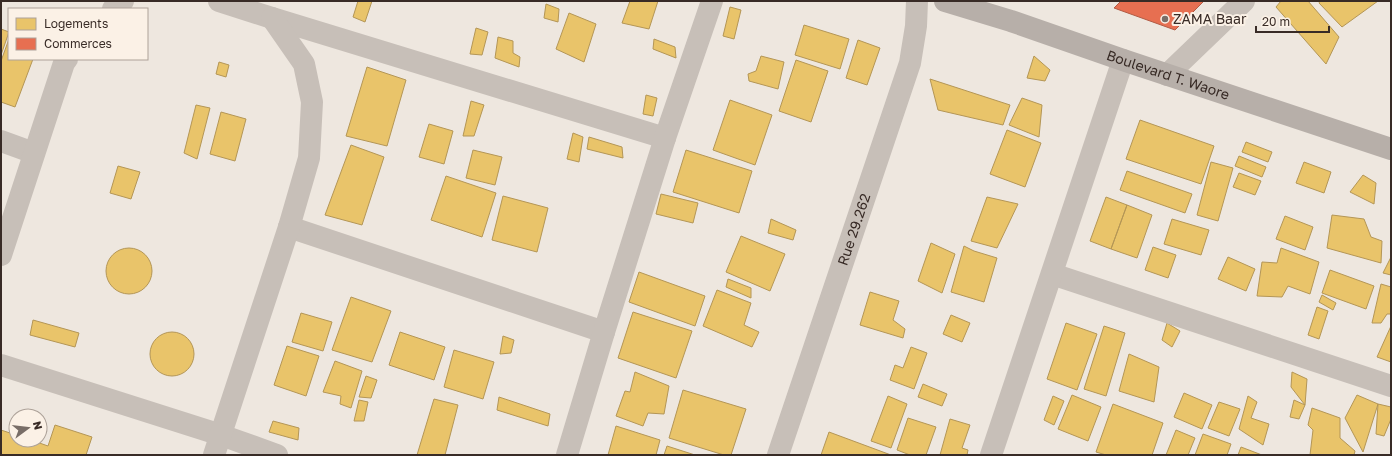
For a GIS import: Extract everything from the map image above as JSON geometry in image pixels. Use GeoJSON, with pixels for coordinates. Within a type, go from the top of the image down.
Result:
{"type":"FeatureCollection","features":[{"type":"Feature","properties":{"kind":"street"},"geometry":{"type":"LineString","coordinates":[[114,8],[123,1]]}},
{"type":"Feature","properties":{"kind":"street"},"geometry":{"type":"LineString","coordinates":[[223,1],[272,18],[665,138]]}},
{"type":"Feature","properties":{"kind":"street"},"geometry":{"type":"LineString","coordinates":[[567,455],[665,138],[712,1]]}},
{"type":"Feature","properties":{"kind":"street","name":"Rue 29.262"},"geometry":{"type":"LineString","coordinates":[[778,455],[910,63],[916,26],[916,1]]}},
{"type":"Feature","properties":{"kind":"street","name":"Boulevard T. Waore"},"geometry":{"type":"LineString","coordinates":[[945,1],[1011,21],[1167,75],[1388,144]]}},
{"type":"Feature","properties":{"kind":"street"},"geometry":{"type":"LineString","coordinates":[[1167,75],[1244,1]]}},
{"type":"Feature","properties":{"kind":"street"},"geometry":{"type":"LineString","coordinates":[[214,455],[289,227],[309,158],[312,102],[304,64],[272,18]]}},
{"type":"Feature","properties":{"kind":"street"},"geometry":{"type":"LineString","coordinates":[[1,255],[47,110],[66,60]]}},
{"type":"Feature","properties":{"kind":"street"},"geometry":{"type":"LineString","coordinates":[[991,455],[1123,60]]}},
{"type":"Feature","properties":{"kind":"street"},"geometry":{"type":"LineString","coordinates":[[1,141],[34,153]]}},
{"type":"Feature","properties":{"kind":"street"},"geometry":{"type":"LineString","coordinates":[[289,227],[604,332]]}},
{"type":"Feature","properties":{"kind":"street"},"geometry":{"type":"LineString","coordinates":[[1052,274],[1391,386]]}},
{"type":"Feature","properties":{"kind":"street"},"geometry":{"type":"LineString","coordinates":[[1,365],[221,434],[277,455]]}},
{"type":"Feature","properties":{"kind":"building: Logements"},"geometry":{"type":"Polygon","coordinates":[[[358,1],[372,1],[365,22],[353,17],[358,1]]]}},
{"type":"Feature","properties":{"kind":"building: Logements"},"geometry":{"type":"Polygon","coordinates":[[[630,1],[658,1],[649,29],[622,23],[630,1]]]}},
{"type":"Feature","properties":{"kind":"building: Logements"},"geometry":{"type":"Polygon","coordinates":[[[1281,1],[1308,1],[1339,37],[1326,64],[1276,7],[1281,1]]]}},
{"type":"Feature","properties":{"kind":"building: Logements"},"geometry":{"type":"Polygon","coordinates":[[[1320,1],[1378,1],[1342,27],[1319,3],[1320,1]]]}},
{"type":"Feature","properties":{"kind":"building: Logements"},"geometry":{"type":"Polygon","coordinates":[[[546,4],[559,9],[558,22],[544,18],[546,4]]]}},
{"type":"Feature","properties":{"kind":"building: Logements"},"geometry":{"type":"Polygon","coordinates":[[[730,7],[741,10],[734,39],[723,36],[730,7]]]}},
{"type":"Feature","properties":{"kind":"building: Logements"},"geometry":{"type":"Polygon","coordinates":[[[569,13],[596,24],[584,62],[556,49],[569,13]]]}},
{"type":"Feature","properties":{"kind":"building: Logements"},"geometry":{"type":"Polygon","coordinates":[[[804,25],[849,39],[840,69],[795,55],[804,25]]]}},
{"type":"Feature","properties":{"kind":"building: Logements"},"geometry":{"type":"Polygon","coordinates":[[[476,28],[488,32],[482,55],[470,54],[476,28]]]}},
{"type":"Feature","properties":{"kind":"building: Logements"},"geometry":{"type":"Polygon","coordinates":[[[1,29],[8,32],[8,35],[1,55],[1,29]]]}},
{"type":"Feature","properties":{"kind":"building: Logements"},"geometry":{"type":"Polygon","coordinates":[[[498,37],[513,41],[513,53],[520,57],[519,67],[495,58],[498,37]]]}},
{"type":"Feature","properties":{"kind":"building: Logements"},"geometry":{"type":"Polygon","coordinates":[[[654,39],[675,47],[676,58],[653,49],[654,39]]]}},
{"type":"Feature","properties":{"kind":"building: Logements"},"geometry":{"type":"Polygon","coordinates":[[[858,40],[880,48],[867,85],[846,78],[858,40]]]}},
{"type":"Feature","properties":{"kind":"building: Logements"},"geometry":{"type":"Polygon","coordinates":[[[8,42],[8,60],[33,60],[15,107],[1,102],[1,61],[8,42]]]}},
{"type":"Feature","properties":{"kind":"building: Logements"},"geometry":{"type":"Polygon","coordinates":[[[761,56],[784,62],[778,89],[749,81],[748,74],[756,71],[761,56]]]}},
{"type":"Feature","properties":{"kind":"building: Logements"},"geometry":{"type":"Polygon","coordinates":[[[1034,56],[1050,70],[1045,81],[1027,78],[1034,56]]]}},
{"type":"Feature","properties":{"kind":"building: Logements"},"geometry":{"type":"Polygon","coordinates":[[[796,60],[828,71],[811,122],[779,111],[796,60]]]}},
{"type":"Feature","properties":{"kind":"building: Logements"},"geometry":{"type":"Polygon","coordinates":[[[219,62],[229,65],[226,77],[216,74],[219,62]]]}},
{"type":"Feature","properties":{"kind":"building: Logements"},"geometry":{"type":"Polygon","coordinates":[[[367,67],[406,80],[387,146],[346,136],[367,67]]]}},
{"type":"Feature","properties":{"kind":"building: Logements"},"geometry":{"type":"Polygon","coordinates":[[[930,79],[1010,105],[1003,125],[938,110],[930,79]]]}},
{"type":"Feature","properties":{"kind":"building: Logements"},"geometry":{"type":"Polygon","coordinates":[[[646,95],[657,98],[653,116],[643,114],[646,95]]]}},
{"type":"Feature","properties":{"kind":"building: Logements"},"geometry":{"type":"Polygon","coordinates":[[[1022,98],[1042,105],[1039,137],[1009,125],[1022,98]]]}},
{"type":"Feature","properties":{"kind":"building: Logements"},"geometry":{"type":"Polygon","coordinates":[[[730,100],[772,115],[755,165],[713,150],[730,100]]]}},
{"type":"Feature","properties":{"kind":"building: Logements"},"geometry":{"type":"Polygon","coordinates":[[[471,101],[484,105],[474,136],[463,136],[471,101]]]}},
{"type":"Feature","properties":{"kind":"building: Logements"},"geometry":{"type":"Polygon","coordinates":[[[196,105],[210,108],[197,159],[184,153],[196,105]]]}},
{"type":"Feature","properties":{"kind":"building: Logements"},"geometry":{"type":"Polygon","coordinates":[[[221,112],[246,119],[235,161],[210,154],[221,112]]]}},
{"type":"Feature","properties":{"kind":"building: Logements"},"geometry":{"type":"Polygon","coordinates":[[[1140,120],[1214,146],[1201,184],[1126,159],[1140,120]]]}},
{"type":"Feature","properties":{"kind":"building: Logements"},"geometry":{"type":"Polygon","coordinates":[[[429,124],[453,131],[444,164],[419,157],[429,124]]]}},
{"type":"Feature","properties":{"kind":"building: Logements"},"geometry":{"type":"Polygon","coordinates":[[[1007,130],[1041,143],[1025,187],[990,174],[1007,130]]]}},
{"type":"Feature","properties":{"kind":"building: Logements"},"geometry":{"type":"Polygon","coordinates":[[[573,133],[583,137],[579,162],[567,159],[573,133]]]}},
{"type":"Feature","properties":{"kind":"building: Logements"},"geometry":{"type":"Polygon","coordinates":[[[589,137],[622,147],[623,158],[587,149],[589,137]]]}},
{"type":"Feature","properties":{"kind":"building: Logements"},"geometry":{"type":"Polygon","coordinates":[[[1246,142],[1272,152],[1268,162],[1242,152],[1246,142]]]}},
{"type":"Feature","properties":{"kind":"building: Logements"},"geometry":{"type":"Polygon","coordinates":[[[351,145],[384,157],[362,225],[325,215],[351,145]]]}},
{"type":"Feature","properties":{"kind":"building: Logements"},"geometry":{"type":"Polygon","coordinates":[[[473,150],[502,157],[495,185],[466,178],[473,150]]]}},
{"type":"Feature","properties":{"kind":"building: Logements"},"geometry":{"type":"Polygon","coordinates":[[[686,150],[752,171],[739,213],[673,192],[686,150]]]}},
{"type":"Feature","properties":{"kind":"building: Logements"},"geometry":{"type":"Polygon","coordinates":[[[1239,156],[1266,167],[1262,177],[1235,166],[1239,156]]]}},
{"type":"Feature","properties":{"kind":"building: Logements"},"geometry":{"type":"Polygon","coordinates":[[[1211,162],[1233,168],[1218,221],[1197,215],[1211,162]]]}},
{"type":"Feature","properties":{"kind":"building: Logements"},"geometry":{"type":"Polygon","coordinates":[[[1304,162],[1331,172],[1324,193],[1296,183],[1304,162]]]}},
{"type":"Feature","properties":{"kind":"building: Logements"},"geometry":{"type":"Polygon","coordinates":[[[118,166],[140,172],[131,199],[110,193],[118,166]]]}},
{"type":"Feature","properties":{"kind":"building: Logements"},"geometry":{"type":"Polygon","coordinates":[[[1127,171],[1192,194],[1185,213],[1120,190],[1127,171]]]}},
{"type":"Feature","properties":{"kind":"building: Logements"},"geometry":{"type":"Polygon","coordinates":[[[1239,173],[1261,181],[1255,195],[1233,187],[1239,173]]]}},
{"type":"Feature","properties":{"kind":"building: Logements"},"geometry":{"type":"Polygon","coordinates":[[[1363,175],[1376,183],[1374,204],[1350,192],[1363,175]]]}},
{"type":"Feature","properties":{"kind":"building: Logements"},"geometry":{"type":"Polygon","coordinates":[[[446,176],[496,193],[482,237],[431,220],[446,176]]]}},
{"type":"Feature","properties":{"kind":"building: Logements"},"geometry":{"type":"Polygon","coordinates":[[[661,194],[698,203],[693,223],[656,214],[661,194]]]}},
{"type":"Feature","properties":{"kind":"building: Logements"},"geometry":{"type":"Polygon","coordinates":[[[503,196],[548,208],[537,252],[492,240],[503,196]]]}},
{"type":"Feature","properties":{"kind":"building: Logements"},"geometry":{"type":"Polygon","coordinates":[[[987,197],[1018,204],[997,248],[971,241],[987,197]]]}},
{"type":"Feature","properties":{"kind":"building: Logements"},"geometry":{"type":"Polygon","coordinates":[[[1106,197],[1127,205],[1111,249],[1090,241],[1106,197]]]}},
{"type":"Feature","properties":{"kind":"building: Logements"},"geometry":{"type":"Polygon","coordinates":[[[1127,205],[1152,215],[1137,258],[1111,249],[1127,205]]]}},
{"type":"Feature","properties":{"kind":"building: Logements"},"geometry":{"type":"Polygon","coordinates":[[[1332,215],[1364,219],[1371,237],[1382,241],[1381,263],[1327,248],[1332,215]]]}},
{"type":"Feature","properties":{"kind":"building: Logements"},"geometry":{"type":"Polygon","coordinates":[[[1285,216],[1313,227],[1305,250],[1276,239],[1285,216]]]}},
{"type":"Feature","properties":{"kind":"building: Logements"},"geometry":{"type":"Polygon","coordinates":[[[771,219],[796,230],[793,240],[768,233],[771,219]]]}},
{"type":"Feature","properties":{"kind":"building: Logements"},"geometry":{"type":"Polygon","coordinates":[[[1172,219],[1209,230],[1201,255],[1164,244],[1172,219]]]}},
{"type":"Feature","properties":{"kind":"building: Logements"},"geometry":{"type":"Polygon","coordinates":[[[741,236],[785,254],[770,291],[726,272],[741,236]]]}},
{"type":"Feature","properties":{"kind":"building: Logements"},"geometry":{"type":"Polygon","coordinates":[[[931,243],[955,254],[942,293],[918,281],[931,243]]]}},
{"type":"Feature","properties":{"kind":"building: Logements"},"geometry":{"type":"Polygon","coordinates":[[[964,246],[974,251],[997,258],[984,302],[951,292],[964,246]]]}},
{"type":"Feature","properties":{"kind":"building: Logements"},"geometry":{"type":"Polygon","coordinates":[[[1153,247],[1176,255],[1168,278],[1145,270],[1153,247]]]}},
{"type":"Feature","properties":{"kind":"building: Logements"},"geometry":{"type":"Polygon","coordinates":[[[124,248],[134,248],[142,252],[148,258],[152,266],[152,276],[148,284],[142,290],[134,294],[124,294],[116,290],[110,284],[106,276],[106,266],[110,258],[116,252],[124,248]]]}},
{"type":"Feature","properties":{"kind":"building: Logements"},"geometry":{"type":"Polygon","coordinates":[[[1281,248],[1319,262],[1310,294],[1288,286],[1282,297],[1257,296],[1262,262],[1277,263],[1281,248]]]}},
{"type":"Feature","properties":{"kind":"building: Logements"},"geometry":{"type":"Polygon","coordinates":[[[1228,257],[1255,269],[1246,291],[1218,279],[1228,257]]]}},
{"type":"Feature","properties":{"kind":"building: Logements"},"geometry":{"type":"Polygon","coordinates":[[[1391,257],[1391,275],[1383,273],[1391,257]]]}},
{"type":"Feature","properties":{"kind":"building: Logements"},"geometry":{"type":"Polygon","coordinates":[[[1330,270],[1374,286],[1366,309],[1322,293],[1330,270]]]}},
{"type":"Feature","properties":{"kind":"building: Logements"},"geometry":{"type":"Polygon","coordinates":[[[639,272],[705,296],[695,326],[629,302],[639,272]]]}},
{"type":"Feature","properties":{"kind":"building: Logements"},"geometry":{"type":"Polygon","coordinates":[[[728,279],[751,288],[751,298],[726,287],[728,279]]]}},
{"type":"Feature","properties":{"kind":"building: Logements"},"geometry":{"type":"Polygon","coordinates":[[[1381,284],[1391,287],[1391,314],[1387,314],[1381,323],[1372,323],[1381,284]]]}},
{"type":"Feature","properties":{"kind":"building: Logements"},"geometry":{"type":"Polygon","coordinates":[[[717,290],[751,303],[744,325],[759,332],[752,347],[703,326],[717,290]]]}},
{"type":"Feature","properties":{"kind":"building: Logements"},"geometry":{"type":"Polygon","coordinates":[[[870,292],[899,301],[893,320],[905,329],[903,338],[860,325],[870,292]]]}},
{"type":"Feature","properties":{"kind":"building: Logements"},"geometry":{"type":"Polygon","coordinates":[[[1322,295],[1336,303],[1333,310],[1319,302],[1322,295]]]}},
{"type":"Feature","properties":{"kind":"building: Logements"},"geometry":{"type":"Polygon","coordinates":[[[351,297],[391,311],[372,362],[332,350],[351,297]]]}},
{"type":"Feature","properties":{"kind":"building: Logements"},"geometry":{"type":"Polygon","coordinates":[[[1317,307],[1328,311],[1319,339],[1308,335],[1317,307]]]}},
{"type":"Feature","properties":{"kind":"building: Logements"},"geometry":{"type":"Polygon","coordinates":[[[633,312],[692,331],[676,378],[618,358],[633,312]]]}},
{"type":"Feature","properties":{"kind":"building: Logements"},"geometry":{"type":"Polygon","coordinates":[[[301,313],[332,322],[323,351],[292,342],[301,313]]]}},
{"type":"Feature","properties":{"kind":"building: Logements"},"geometry":{"type":"Polygon","coordinates":[[[951,315],[970,323],[962,342],[943,334],[951,315]]]}},
{"type":"Feature","properties":{"kind":"building: Logements"},"geometry":{"type":"Polygon","coordinates":[[[33,320],[79,333],[75,347],[30,335],[33,320]]]}},
{"type":"Feature","properties":{"kind":"building: Logements"},"geometry":{"type":"Polygon","coordinates":[[[1066,323],[1097,334],[1077,390],[1047,379],[1066,323]]]}},
{"type":"Feature","properties":{"kind":"building: Logements"},"geometry":{"type":"Polygon","coordinates":[[[1167,323],[1180,331],[1172,347],[1162,340],[1167,323]]]}},
{"type":"Feature","properties":{"kind":"building: Logements"},"geometry":{"type":"Polygon","coordinates":[[[1104,326],[1125,333],[1106,396],[1084,389],[1104,326]]]}},
{"type":"Feature","properties":{"kind":"building: Logements"},"geometry":{"type":"Polygon","coordinates":[[[1391,326],[1391,362],[1377,357],[1391,326]]]}},
{"type":"Feature","properties":{"kind":"building: Logements"},"geometry":{"type":"Polygon","coordinates":[[[168,332],[176,332],[188,338],[194,350],[194,358],[188,370],[176,376],[168,376],[156,370],[150,358],[150,350],[156,338],[168,332]]]}},
{"type":"Feature","properties":{"kind":"building: Logements"},"geometry":{"type":"Polygon","coordinates":[[[400,332],[445,347],[434,380],[389,365],[400,332]]]}},
{"type":"Feature","properties":{"kind":"building: Logements"},"geometry":{"type":"Polygon","coordinates":[[[503,336],[514,340],[511,353],[500,354],[503,336]]]}},
{"type":"Feature","properties":{"kind":"building: Logements"},"geometry":{"type":"Polygon","coordinates":[[[287,346],[319,356],[306,396],[274,385],[287,346]]]}},
{"type":"Feature","properties":{"kind":"building: Logements"},"geometry":{"type":"Polygon","coordinates":[[[911,347],[927,353],[914,389],[890,380],[895,365],[903,368],[911,347]]]}},
{"type":"Feature","properties":{"kind":"building: Logements"},"geometry":{"type":"Polygon","coordinates":[[[454,350],[494,362],[483,399],[444,387],[454,350]]]}},
{"type":"Feature","properties":{"kind":"building: Logements"},"geometry":{"type":"Polygon","coordinates":[[[1129,354],[1159,367],[1154,402],[1119,391],[1129,354]]]}},
{"type":"Feature","properties":{"kind":"building: Logements"},"geometry":{"type":"Polygon","coordinates":[[[335,361],[362,371],[351,408],[340,404],[341,396],[323,392],[335,361]]]}},
{"type":"Feature","properties":{"kind":"building: Logements"},"geometry":{"type":"Polygon","coordinates":[[[635,372],[669,386],[664,414],[648,413],[643,426],[616,416],[625,391],[630,392],[635,372]]]}},
{"type":"Feature","properties":{"kind":"building: Logements"},"geometry":{"type":"Polygon","coordinates":[[[1292,372],[1307,379],[1305,405],[1291,387],[1292,372]]]}},
{"type":"Feature","properties":{"kind":"building: Logements"},"geometry":{"type":"Polygon","coordinates":[[[366,376],[377,380],[371,398],[359,397],[366,376]]]}},
{"type":"Feature","properties":{"kind":"building: Logements"},"geometry":{"type":"Polygon","coordinates":[[[923,384],[947,394],[942,406],[918,397],[923,384]]]}},
{"type":"Feature","properties":{"kind":"building: Logements"},"geometry":{"type":"Polygon","coordinates":[[[683,390],[746,409],[731,455],[724,455],[669,438],[683,390]]]}},
{"type":"Feature","properties":{"kind":"building: Logements"},"geometry":{"type":"Polygon","coordinates":[[[1184,393],[1212,405],[1202,429],[1174,417],[1184,393]]]}},
{"type":"Feature","properties":{"kind":"building: Logements"},"geometry":{"type":"Polygon","coordinates":[[[1072,395],[1101,407],[1088,441],[1058,429],[1072,395]]]}},
{"type":"Feature","properties":{"kind":"building: Logements"},"geometry":{"type":"Polygon","coordinates":[[[1357,395],[1378,404],[1363,452],[1345,418],[1357,395]]]}},
{"type":"Feature","properties":{"kind":"building: Logements"},"geometry":{"type":"Polygon","coordinates":[[[888,396],[907,404],[891,448],[871,441],[888,396]]]}},
{"type":"Feature","properties":{"kind":"building: Logements"},"geometry":{"type":"Polygon","coordinates":[[[1053,396],[1064,401],[1054,425],[1044,420],[1053,396]]]}},
{"type":"Feature","properties":{"kind":"building: Logements"},"geometry":{"type":"Polygon","coordinates":[[[1248,396],[1257,402],[1251,418],[1269,424],[1263,445],[1239,429],[1248,396]]]}},
{"type":"Feature","properties":{"kind":"building: Logements"},"geometry":{"type":"Polygon","coordinates":[[[499,397],[550,414],[548,426],[497,410],[499,397]]]}},
{"type":"Feature","properties":{"kind":"building: Logements"},"geometry":{"type":"Polygon","coordinates":[[[434,399],[458,405],[445,455],[417,455],[434,399]]]}},
{"type":"Feature","properties":{"kind":"building: Logements"},"geometry":{"type":"Polygon","coordinates":[[[359,400],[368,402],[364,421],[354,421],[359,400]]]}},
{"type":"Feature","properties":{"kind":"building: Logements"},"geometry":{"type":"Polygon","coordinates":[[[1294,400],[1305,405],[1299,419],[1290,417],[1294,400]]]}},
{"type":"Feature","properties":{"kind":"building: Logements"},"geometry":{"type":"Polygon","coordinates":[[[1219,402],[1240,409],[1229,436],[1208,428],[1219,402]]]}},
{"type":"Feature","properties":{"kind":"building: Logements"},"geometry":{"type":"Polygon","coordinates":[[[1113,404],[1163,423],[1152,455],[1106,455],[1096,452],[1113,404]]]}},
{"type":"Feature","properties":{"kind":"building: Logements"},"geometry":{"type":"Polygon","coordinates":[[[1378,404],[1391,407],[1391,419],[1384,436],[1376,434],[1378,404]]]}},
{"type":"Feature","properties":{"kind":"building: Logements"},"geometry":{"type":"Polygon","coordinates":[[[1312,408],[1340,418],[1340,438],[1355,451],[1354,455],[1310,455],[1313,430],[1308,425],[1312,408]]]}},
{"type":"Feature","properties":{"kind":"building: Logements"},"geometry":{"type":"Polygon","coordinates":[[[908,418],[936,427],[926,455],[910,455],[897,450],[908,418]]]}},
{"type":"Feature","properties":{"kind":"building: Logements"},"geometry":{"type":"Polygon","coordinates":[[[950,419],[970,425],[962,448],[968,450],[967,455],[940,455],[950,419]]]}},
{"type":"Feature","properties":{"kind":"building: Logements"},"geometry":{"type":"Polygon","coordinates":[[[273,421],[299,428],[298,440],[269,432],[273,421]]]}},
{"type":"Feature","properties":{"kind":"building: Logements"},"geometry":{"type":"Polygon","coordinates":[[[55,425],[92,437],[86,455],[1,455],[1,430],[8,432],[8,448],[48,448],[55,425]]]}},
{"type":"Feature","properties":{"kind":"building: Logements"},"geometry":{"type":"Polygon","coordinates":[[[616,426],[660,440],[656,455],[608,455],[616,426]]]}},
{"type":"Feature","properties":{"kind":"building: Logements"},"geometry":{"type":"Polygon","coordinates":[[[1176,430],[1195,438],[1188,455],[1166,455],[1176,430]]]}},
{"type":"Feature","properties":{"kind":"building: Logements"},"geometry":{"type":"Polygon","coordinates":[[[829,432],[891,455],[821,455],[829,432]]]}},
{"type":"Feature","properties":{"kind":"building: Logements"},"geometry":{"type":"Polygon","coordinates":[[[1203,434],[1231,444],[1227,455],[1195,455],[1203,434]]]}},
{"type":"Feature","properties":{"kind":"building: Logements"},"geometry":{"type":"Polygon","coordinates":[[[667,446],[695,455],[664,455],[667,446]]]}},
{"type":"Feature","properties":{"kind":"building: Logements"},"geometry":{"type":"Polygon","coordinates":[[[1241,447],[1262,455],[1238,455],[1241,447]]]}},
{"type":"Feature","properties":{"kind":"building: Commerces","name":"ZAMA Baar"},"geometry":{"type":"Polygon","coordinates":[[[1121,1],[1204,1],[1175,30],[1114,8],[1121,1]]]}},
{"type":"Feature","properties":{"kind":"place","name":"ZAMA Baar"},"geometry":{"type":"Point","coordinates":[1165,19]}}]}
